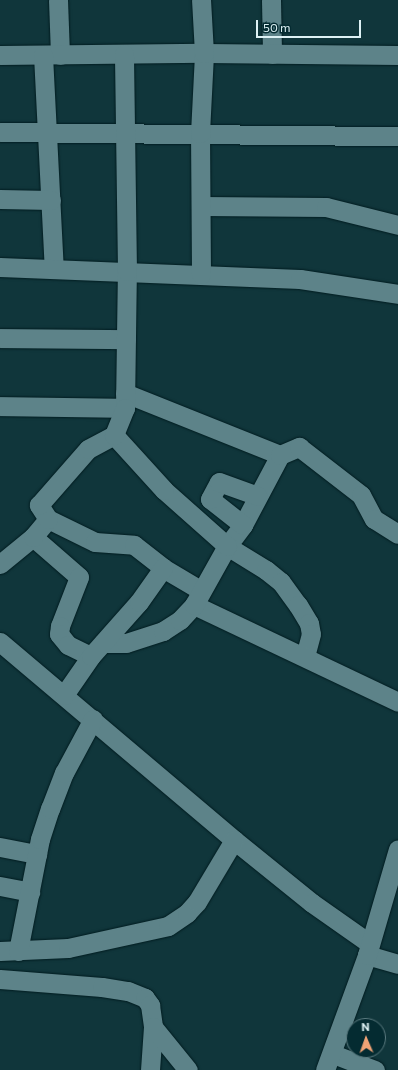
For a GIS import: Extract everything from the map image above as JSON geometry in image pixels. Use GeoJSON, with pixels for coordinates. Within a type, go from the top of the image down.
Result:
{"type":"FeatureCollection","features":[{"type":"Feature","properties":{"kind":"street"},"geometry":{"type":"LineString","coordinates":[[54,269],[48,133],[51,55],[58,0]]}},
{"type":"Feature","properties":{"kind":"street"},"geometry":{"type":"LineString","coordinates":[[201,274],[200,133],[204,53],[202,0]]}},
{"type":"Feature","properties":{"kind":"street"},"geometry":{"type":"LineString","coordinates":[[271,0],[272,54]]}},
{"type":"Feature","properties":{"kind":"street"},"geometry":{"type":"LineString","coordinates":[[0,55],[204,53],[398,55]]}},
{"type":"Feature","properties":{"kind":"street"},"geometry":{"type":"LineString","coordinates":[[124,54],[127,271],[125,400],[114,435],[88,449],[39,505],[48,519],[95,542],[134,545],[197,598],[305,656],[398,702]]}},
{"type":"Feature","properties":{"kind":"street"},"geometry":{"type":"LineString","coordinates":[[0,132],[126,132],[398,136]]}},
{"type":"Feature","properties":{"kind":"street"},"geometry":{"type":"LineString","coordinates":[[0,199],[50,200]]}},
{"type":"Feature","properties":{"kind":"street"},"geometry":{"type":"LineString","coordinates":[[201,206],[326,207],[398,225]]}},
{"type":"Feature","properties":{"kind":"street"},"geometry":{"type":"LineString","coordinates":[[0,267],[300,278],[398,294]]}},
{"type":"Feature","properties":{"kind":"street"},"geometry":{"type":"LineString","coordinates":[[0,338],[126,339]]}},
{"type":"Feature","properties":{"kind":"street"},"geometry":{"type":"LineString","coordinates":[[0,406],[125,400],[280,455]]}},
{"type":"Feature","properties":{"kind":"street"},"geometry":{"type":"LineString","coordinates":[[114,435],[164,490],[227,546],[266,570],[281,582],[309,622],[311,634],[305,656]]}},
{"type":"Feature","properties":{"kind":"street"},"geometry":{"type":"LineString","coordinates":[[33,537],[80,577],[60,626],[59,634],[68,645],[97,650],[126,643],[163,631],[180,620],[197,598],[227,546],[243,524],[280,455],[299,447],[361,495],[374,519],[398,534]]}},
{"type":"Feature","properties":{"kind":"street"},"geometry":{"type":"LineString","coordinates":[[243,524],[210,499],[219,482],[258,496]]}},
{"type":"Feature","properties":{"kind":"street"},"geometry":{"type":"LineString","coordinates":[[0,564],[33,537],[48,519]]}},
{"type":"Feature","properties":{"kind":"street"},"geometry":{"type":"LineString","coordinates":[[64,695],[97,650],[139,602],[163,568]]}},
{"type":"Feature","properties":{"kind":"street"},"geometry":{"type":"LineString","coordinates":[[0,642],[93,719],[234,840],[368,949],[398,964]]}},
{"type":"Feature","properties":{"kind":"street"},"geometry":{"type":"LineString","coordinates":[[93,719],[64,773],[37,854],[30,892],[9,951],[68,948],[168,926],[187,913],[197,902],[234,840]]}},
{"type":"Feature","properties":{"kind":"street"},"geometry":{"type":"LineString","coordinates":[[0,847],[37,854]]}},
{"type":"Feature","properties":{"kind":"street"},"geometry":{"type":"LineString","coordinates":[[375,1070],[329,1062],[368,949],[398,849]]}},
{"type":"Feature","properties":{"kind":"street"},"geometry":{"type":"LineString","coordinates":[[0,886],[30,892]]}},
{"type":"Feature","properties":{"kind":"street"},"geometry":{"type":"LineString","coordinates":[[0,980],[128,991],[145,998],[150,1005],[153,1027],[150,1070]]}},
{"type":"Feature","properties":{"kind":"street"},"geometry":{"type":"LineString","coordinates":[[153,1027],[188,1070]]}}]}
